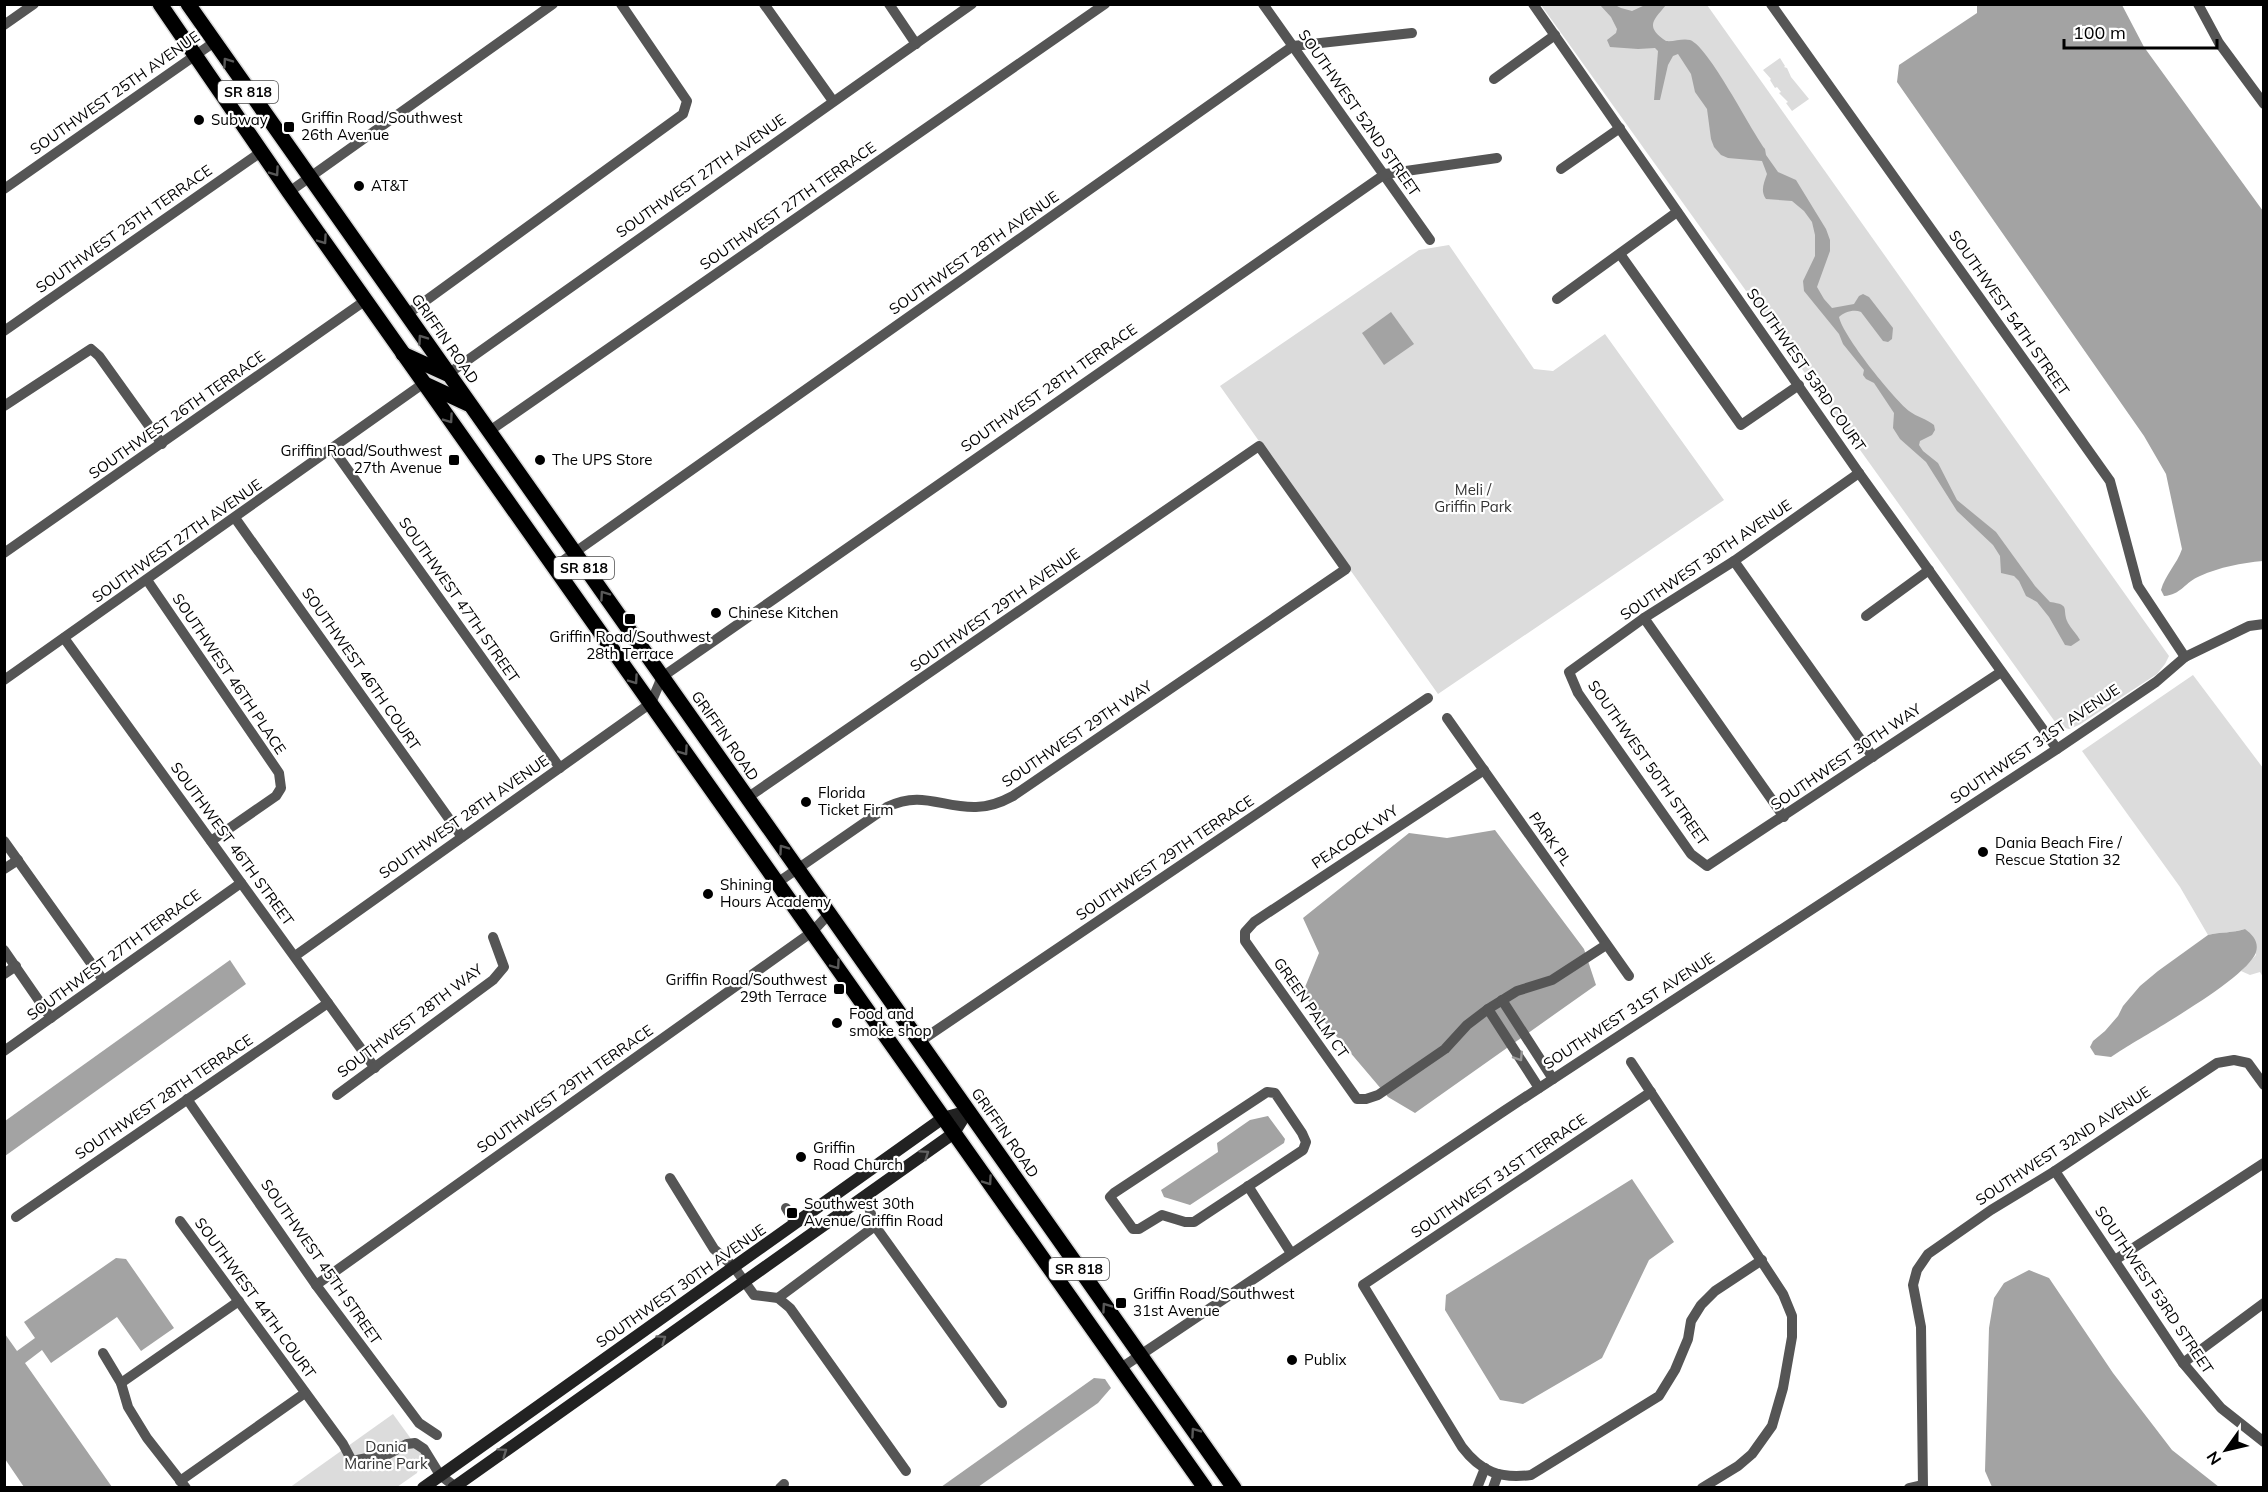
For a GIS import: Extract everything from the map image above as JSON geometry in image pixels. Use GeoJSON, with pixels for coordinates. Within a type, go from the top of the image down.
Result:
{"type":"FeatureCollection","features":[{"type":"Feature","properties":{"kind":"main road","name":"SR 818"},"geometry":{"type":"LineString","coordinates":[[160,4],[403,354],[1205,1488]]}},
{"type":"Feature","properties":{"kind":"main road","name":"GRIFFIN ROAD"},"geometry":{"type":"LineString","coordinates":[[188,4],[213,43],[1234,1488]]}},
{"type":"Feature","properties":{"kind":"main road"},"geometry":{"type":"LineString","coordinates":[[403,354],[447,374]]}},
{"type":"Feature","properties":{"kind":"main road"},"geometry":{"type":"LineString","coordinates":[[424,383],[468,404]]}},
{"type":"Feature","properties":{"kind":"main road"},"geometry":{"type":"LineString","coordinates":[[455,1487],[954,1133],[968,1111]]}},
{"type":"Feature","properties":{"kind":"main road","name":"SOUTHWEST 30TH AVENUE"},"geometry":{"type":"LineString","coordinates":[[423,1488],[944,1118],[968,1111]]}},
{"type":"Feature","properties":{"kind":"street"},"geometry":{"type":"LineString","coordinates":[[4,25],[34,4]]}},
{"type":"Feature","properties":{"kind":"street"},"geometry":{"type":"LineString","coordinates":[[289,192],[553,4]]}},
{"type":"Feature","properties":{"kind":"street"},"geometry":{"type":"LineString","coordinates":[[406,315],[683,114],[687,101],[621,4]]}},
{"type":"Feature","properties":{"kind":"street"},"geometry":{"type":"LineString","coordinates":[[764,4],[833,101]]}},
{"type":"Feature","properties":{"kind":"street"},"geometry":{"type":"LineString","coordinates":[[888,4],[916,44]]}},
{"type":"Feature","properties":{"kind":"street","name":"SOUTHWEST 27TH AVENUE"},"geometry":{"type":"LineString","coordinates":[[447,374],[972,4]]}},
{"type":"Feature","properties":{"kind":"street","name":"SOUTHWEST 27TH TERRACE"},"geometry":{"type":"LineString","coordinates":[[488,432],[1105,4]]}},
{"type":"Feature","properties":{"kind":"street","name":"SOUTHWEST 52ND STREET"},"geometry":{"type":"LineString","coordinates":[[1263,4],[1430,240]]}},
{"type":"Feature","properties":{"kind":"street","name":"SOUTHWEST 53RD COURT"},"geometry":{"type":"LineString","coordinates":[[1533,4],[1859,473],[2057,749]]}},
{"type":"Feature","properties":{"kind":"street","name":"SOUTHWEST 54TH STREET"},"geometry":{"type":"LineString","coordinates":[[1771,4],[2110,481],[2138,586],[2185,657]]}},
{"type":"Feature","properties":{"kind":"street"},"geometry":{"type":"LineString","coordinates":[[2198,4],[2219,43],[2264,104]]}},
{"type":"Feature","properties":{"kind":"street","name":"SOUTHWEST 28TH AVENUE"},"geometry":{"type":"LineString","coordinates":[[554,567],[1293,46],[1412,33]]}},
{"type":"Feature","properties":{"kind":"street"},"geometry":{"type":"LineString","coordinates":[[1494,78],[1555,36]]}},
{"type":"Feature","properties":{"kind":"street","name":"SOUTHWEST 25TH AVENUE"},"geometry":{"type":"LineString","coordinates":[[4,189],[213,43]]}},
{"type":"Feature","properties":{"kind":"street"},"geometry":{"type":"LineString","coordinates":[[1561,169],[1620,128]]}},
{"type":"Feature","properties":{"kind":"street","name":"SOUTHWEST 25TH TERRACE"},"geometry":{"type":"LineString","coordinates":[[4,331],[261,152]]}},
{"type":"Feature","properties":{"kind":"street","name":"SOUTHWEST 28TH TERRACE"},"geometry":{"type":"LineString","coordinates":[[662,677],[1385,174],[1497,158]]}},
{"type":"Feature","properties":{"kind":"street"},"geometry":{"type":"LineString","coordinates":[[1557,299],[1677,212]]}},
{"type":"Feature","properties":{"kind":"street"},"geometry":{"type":"LineString","coordinates":[[1620,254],[1741,425],[1798,385]]}},
{"type":"Feature","properties":{"kind":"street","name":"SOUTHWEST 26TH TERRACE"},"geometry":{"type":"LineString","coordinates":[[4,553],[366,300]]}},
{"type":"Feature","properties":{"kind":"street"},"geometry":{"type":"LineString","coordinates":[[4,406],[91,349],[99,356],[162,444]]}},
{"type":"Feature","properties":{"kind":"street","name":"SOUTHWEST 27TH AVENUE"},"geometry":{"type":"LineString","coordinates":[[4,680],[424,383]]}},
{"type":"Feature","properties":{"kind":"street","name":"SOUTHWEST 29TH AVENUE"},"geometry":{"type":"LineString","coordinates":[[747,798],[1259,446],[1346,569]]}},
{"type":"Feature","properties":{"kind":"street","name":"SOUTHWEST 47TH STREET"},"geometry":{"type":"LineString","coordinates":[[333,449],[560,768]]}},
{"type":"Feature","properties":{"kind":"street","name":"SOUTHWEST 30TH AVENUE"},"geometry":{"type":"LineString","coordinates":[[1569,672],[1644,618],[1734,561],[1859,473]]}},
{"type":"Feature","properties":{"kind":"street","name":"SOUTHWEST 46TH COURT"},"geometry":{"type":"LineString","coordinates":[[236,518],[462,837]]}},
{"type":"Feature","properties":{"kind":"street"},"geometry":{"type":"LineString","coordinates":[[1734,561],[1873,757]]}},
{"type":"Feature","properties":{"kind":"street","name":"SOUTHWEST 29TH WAY"},"geometry":{"type":"LineString","coordinates":[[777,883],[897,802],[916,798],[976,807],[1002,802],[1013,796],[1346,569]]}},
{"type":"Feature","properties":{"kind":"street"},"geometry":{"type":"LineString","coordinates":[[1866,616],[1929,570]]}},
{"type":"Feature","properties":{"kind":"street","name":"SOUTHWEST 46TH PLACE"},"geometry":{"type":"LineString","coordinates":[[147,580],[279,773],[281,788],[276,796],[211,841]]}},
{"type":"Feature","properties":{"kind":"street"},"geometry":{"type":"LineString","coordinates":[[1644,618],[1784,817]]}},
{"type":"Feature","properties":{"kind":"street","name":"SOUTHWEST 31ST AVENUE"},"geometry":{"type":"LineString","coordinates":[[1121,1368],[1539,1088],[2057,749],[2156,682],[2185,657],[2249,626],[2264,624]]}},
{"type":"Feature","properties":{"kind":"street","name":"SOUTHWEST 46TH STREET"},"geometry":{"type":"LineString","coordinates":[[64,638],[375,1068]]}},
{"type":"Feature","properties":{"kind":"street","name":"SOUTHWEST 50TH STREET"},"geometry":{"type":"LineString","coordinates":[[1569,672],[1578,693],[1690,854],[1707,866]]}},
{"type":"Feature","properties":{"kind":"street","name":"SOUTHWEST 30TH WAY"},"geometry":{"type":"LineString","coordinates":[[1707,866],[2001,672]]}},
{"type":"Feature","properties":{"kind":"street"},"geometry":{"type":"LineString","coordinates":[[651,703],[662,677]]}},
{"type":"Feature","properties":{"kind":"street","name":"SOUTHWEST 29TH TERRACE"},"geometry":{"type":"LineString","coordinates":[[919,1042],[1428,698]]}},
{"type":"Feature","properties":{"kind":"street","name":"SOUTHWEST 28TH AVENUE"},"geometry":{"type":"LineString","coordinates":[[295,956],[651,703]]}},
{"type":"Feature","properties":{"kind":"street","name":"PARK PL"},"geometry":{"type":"LineString","coordinates":[[1447,718],[1629,976]]}},
{"type":"Feature","properties":{"kind":"street","name":"PEACOCK WY"},"geometry":{"type":"LineString","coordinates":[[1245,932],[1254,922],[1484,770]]}},
{"type":"Feature","properties":{"kind":"street"},"geometry":{"type":"LineString","coordinates":[[4,841],[102,980]]}},
{"type":"Feature","properties":{"kind":"street"},"geometry":{"type":"LineString","coordinates":[[4,869],[18,860]]}},
{"type":"Feature","properties":{"kind":"street","name":"SOUTHWEST 27TH TERRACE"},"geometry":{"type":"LineString","coordinates":[[4,1051],[241,883]]}},
{"type":"Feature","properties":{"kind":"street","name":"SOUTHWEST 29TH TERRACE"},"geometry":{"type":"LineString","coordinates":[[316,1285],[812,932],[829,914]]}},
{"type":"Feature","properties":{"kind":"street","name":"GREEN PALM CT"},"geometry":{"type":"LineString","coordinates":[[1245,932],[1245,941],[1357,1099],[1378,1095],[1445,1049],[1467,1025],[1488,1009]]}},
{"type":"Feature","properties":{"kind":"street","name":"SOUTHWEST 28TH WAY"},"geometry":{"type":"LineString","coordinates":[[337,1095],[493,980],[504,967],[493,937]]}},
{"type":"Feature","properties":{"kind":"street"},"geometry":{"type":"LineString","coordinates":[[1539,1088],[1488,1009],[1517,991],[1552,980],[1606,945]]}},
{"type":"Feature","properties":{"kind":"street"},"geometry":{"type":"LineString","coordinates":[[4,950],[51,1018]]}},
{"type":"Feature","properties":{"kind":"street"},"geometry":{"type":"LineString","coordinates":[[4,974],[16,966]]}},
{"type":"Feature","properties":{"kind":"street"},"geometry":{"type":"LineString","coordinates":[[1502,1000],[1553,1079]]}},
{"type":"Feature","properties":{"kind":"street","name":"SOUTHWEST 28TH TERRACE"},"geometry":{"type":"LineString","coordinates":[[16,1217],[328,1003]]}},
{"type":"Feature","properties":{"kind":"street","name":"SOUTHWEST 32ND AVENUE"},"geometry":{"type":"LineString","coordinates":[[1923,1486],[1921,1327],[1913,1285],[1917,1270],[1928,1254],[1991,1210],[2055,1171],[2217,1063],[2234,1060],[2248,1063],[2264,1085]]}},
{"type":"Feature","properties":{"kind":"street"},"geometry":{"type":"LineString","coordinates":[[1631,1062],[1762,1260],[1783,1294],[1792,1316],[1792,1337],[1783,1388],[1772,1426],[1752,1454],[1738,1466],[1702,1488]]}},
{"type":"Feature","properties":{"kind":"street"},"geometry":{"type":"LineString","coordinates":[[1267,1092],[1275,1093],[1306,1142],[1303,1150],[1248,1186],[1194,1222],[1185,1222],[1162,1215],[1139,1229],[1133,1229],[1110,1197],[1267,1092]]}},
{"type":"Feature","properties":{"kind":"street","name":"SOUTHWEST 31ST TERRACE"},"geometry":{"type":"LineString","coordinates":[[1485,1468],[1478,1465],[1461,1447],[1363,1285],[1651,1092]]}},
{"type":"Feature","properties":{"kind":"street","name":"SOUTHWEST 45TH STREET"},"geometry":{"type":"LineString","coordinates":[[188,1099],[316,1285],[419,1423],[437,1435]]}},
{"type":"Feature","properties":{"kind":"street"},"geometry":{"type":"LineString","coordinates":[[2115,1260],[2264,1163]]}},
{"type":"Feature","properties":{"kind":"street","name":"SOUTHWEST 53RD STREET"},"geometry":{"type":"LineString","coordinates":[[2055,1171],[2184,1363],[2221,1408],[2264,1442]]}},
{"type":"Feature","properties":{"kind":"street"},"geometry":{"type":"LineString","coordinates":[[670,1178],[714,1249],[734,1267],[754,1295],[778,1298],[790,1308],[906,1471]]}},
{"type":"Feature","properties":{"kind":"street"},"geometry":{"type":"LineString","coordinates":[[1248,1186],[1291,1253]]}},
{"type":"Feature","properties":{"kind":"street"},"geometry":{"type":"LineString","coordinates":[[867,1194],[875,1226],[1002,1403]]}},
{"type":"Feature","properties":{"kind":"street"},"geometry":{"type":"LineString","coordinates":[[786,1208],[795,1223]]}},
{"type":"Feature","properties":{"kind":"street","name":"SOUTHWEST 44TH COURT"},"geometry":{"type":"LineString","coordinates":[[180,1221],[343,1444],[352,1461],[388,1454],[407,1444],[415,1443],[424,1449],[440,1475]]}},
{"type":"Feature","properties":{"kind":"street"},"geometry":{"type":"LineString","coordinates":[[778,1298],[875,1226]]}},
{"type":"Feature","properties":{"kind":"street"},"geometry":{"type":"LineString","coordinates":[[1477,1488],[1485,1468],[1498,1474],[1515,1477],[1531,1474],[1659,1396],[1675,1370],[1688,1339],[1691,1321],[1701,1305],[1715,1291],[1762,1260]]}},
{"type":"Feature","properties":{"kind":"street"},"geometry":{"type":"LineString","coordinates":[[121,1383],[238,1301]]}},
{"type":"Feature","properties":{"kind":"street"},"geometry":{"type":"LineString","coordinates":[[2184,1363],[2264,1304]]}},
{"type":"Feature","properties":{"kind":"street"},"geometry":{"type":"LineString","coordinates":[[103,1353],[121,1383],[128,1407],[147,1438],[183,1484],[305,1393]]}},
{"type":"Feature","properties":{"kind":"street"},"geometry":{"type":"LineString","coordinates":[[1493,1488],[1498,1474]]}},
{"type":"Feature","properties":{"kind":"street"},"geometry":{"type":"LineString","coordinates":[[440,1475],[455,1487]]}},
{"type":"Feature","properties":{"kind":"street"},"geometry":{"type":"LineString","coordinates":[[1909,1488],[1923,1486]]}},
{"type":"Feature","properties":{"kind":"green space"},"geometry":{"type":"Polygon","coordinates":[[[1541,5],[1707,5],[2169,656],[2157,674],[2079,725],[2069,729],[2058,726],[1541,5]]]}},
{"type":"Feature","properties":{"kind":"green space"},"geometry":{"type":"Polygon","coordinates":[[[1780,58],[1791,77],[1809,99],[1792,111],[1786,103],[1788,102],[1779,93],[1781,92],[1777,87],[1775,88],[1763,70],[1780,58]]]}},
{"type":"Feature","properties":{"kind":"green space","name":"Meli / Griffin Park"},"geometry":{"type":"Polygon","coordinates":[[[1449,245],[1534,369],[1553,371],[1605,334],[1724,500],[1438,694],[1220,386],[1419,250],[1449,245]]]}},
{"type":"Feature","properties":{"kind":"green space"},"geometry":{"type":"Polygon","coordinates":[[[2193,675],[2263,768],[2263,977],[2260,972],[2250,975],[2241,971],[2256,955],[2245,929],[2208,935],[2180,887],[2082,751],[2193,675]]]}},
{"type":"Feature","properties":{"kind":"green space","name":"Dania Marine Park"},"geometry":{"type":"Polygon","coordinates":[[[393,1414],[422,1454],[417,1473],[397,1487],[289,1488],[393,1414]]]}},
{"type":"Feature","properties":{"kind":"shaded area"},"geometry":{"type":"Polygon","coordinates":[[[1600,5],[1615,5],[1632,11],[1645,5],[1666,5],[1653,23],[1659,36],[1666,41],[1690,40],[1708,57],[1765,149],[1766,155],[1778,172],[1796,180],[1826,229],[1830,240],[1830,251],[1817,287],[1824,299],[1832,308],[1854,304],[1863,294],[1869,297],[1893,328],[1892,339],[1888,342],[1883,341],[1861,312],[1849,312],[1839,317],[1849,338],[1891,393],[1909,411],[1934,425],[1935,430],[1932,435],[1920,441],[1919,445],[1938,463],[1957,500],[1996,532],[2035,586],[2050,602],[2064,606],[2068,623],[2080,640],[2071,646],[2065,645],[2049,617],[2037,602],[2026,596],[2019,581],[2014,576],[2001,573],[2000,556],[1993,545],[1957,511],[1926,462],[1900,439],[1893,428],[1894,413],[1874,383],[1863,375],[1864,370],[1843,344],[1839,334],[1804,291],[1803,281],[1815,256],[1815,235],[1812,222],[1804,211],[1792,201],[1766,199],[1763,190],[1767,174],[1762,161],[1728,158],[1721,155],[1714,147],[1707,109],[1695,92],[1691,74],[1678,54],[1673,56],[1668,65],[1660,100],[1654,100],[1658,51],[1655,48],[1610,47],[1607,40],[1616,33],[1617,29],[1611,17],[1600,5]]]}},
{"type":"Feature","properties":{"kind":"shaded area"},"geometry":{"type":"Polygon","coordinates":[[[1977,5],[2122,5],[2144,47],[2263,211],[2263,561],[2215,570],[2195,579],[2179,591],[2164,596],[2161,590],[2182,549],[2166,474],[2144,436],[1897,82],[1899,65],[1977,13],[1977,5]]]}},
{"type":"Feature","properties":{"kind":"shaded area"},"geometry":{"type":"Polygon","coordinates":[[[1391,312],[1414,344],[1384,365],[1362,333],[1391,312]]]}},
{"type":"Feature","properties":{"kind":"shaded area"},"geometry":{"type":"Polygon","coordinates":[[[1495,830],[1584,949],[1596,985],[1415,1113],[1388,1097],[1315,1011],[1303,992],[1319,953],[1303,918],[1409,833],[1447,838],[1495,830]]]}},
{"type":"Feature","properties":{"kind":"shaded area"},"geometry":{"type":"Polygon","coordinates":[[[2245,929],[2255,939],[2256,952],[2249,963],[2235,976],[2195,1005],[2111,1057],[2095,1055],[2090,1047],[2093,1041],[2118,1016],[2123,1006],[2140,986],[2208,935],[2245,929]]]}},
{"type":"Feature","properties":{"kind":"shaded area"},"geometry":{"type":"Polygon","coordinates":[[[230,960],[246,984],[5,1156],[5,1121],[230,960]]]}},
{"type":"Feature","properties":{"kind":"shaded area"},"geometry":{"type":"Polygon","coordinates":[[[1268,1116],[1285,1139],[1284,1143],[1190,1205],[1164,1197],[1161,1190],[1218,1152],[1217,1143],[1250,1120],[1268,1116]]]}},
{"type":"Feature","properties":{"kind":"shaded area"},"geometry":{"type":"Polygon","coordinates":[[[1632,1179],[1674,1242],[1649,1260],[1602,1358],[1523,1404],[1500,1400],[1445,1310],[1446,1295],[1632,1179]]]}},
{"type":"Feature","properties":{"kind":"shaded area"},"geometry":{"type":"Polygon","coordinates":[[[116,1258],[126,1259],[174,1328],[141,1351],[117,1317],[51,1363],[42,1350],[25,1363],[112,1487],[24,1487],[5,1459],[5,1334],[17,1351],[35,1338],[24,1322],[116,1258]]]}},
{"type":"Feature","properties":{"kind":"shaded area"},"geometry":{"type":"Polygon","coordinates":[[[2029,1270],[2049,1278],[2113,1373],[2172,1450],[2219,1487],[1992,1487],[1985,1471],[1989,1328],[1994,1298],[2004,1283],[2029,1270]]]}},
{"type":"Feature","properties":{"kind":"shaded area"},"geometry":{"type":"Polygon","coordinates":[[[1094,1378],[1105,1379],[1111,1388],[1098,1403],[978,1487],[941,1487],[1094,1378]]]}},
{"type":"Feature","properties":{"kind":"place","name":"Subway"},"geometry":{"type":"Point","coordinates":[199,120]}},
{"type":"Feature","properties":{"kind":"place","name":"Griffin Road/Southwest 26th Avenue"},"geometry":{"type":"Point","coordinates":[289,127]}},
{"type":"Feature","properties":{"kind":"place","name":"AT&T"},"geometry":{"type":"Point","coordinates":[359,186]}},
{"type":"Feature","properties":{"kind":"place","name":"Griffin Road/Southwest 27th Avenue"},"geometry":{"type":"Point","coordinates":[454,460]}},
{"type":"Feature","properties":{"kind":"place","name":"The UPS Store"},"geometry":{"type":"Point","coordinates":[540,460]}},
{"type":"Feature","properties":{"kind":"place","name":"Chinese Kitchen"},"geometry":{"type":"Point","coordinates":[716,613]}},
{"type":"Feature","properties":{"kind":"place","name":"Griffin Road/Southwest 28th Terrace"},"geometry":{"type":"Point","coordinates":[630,619]}},
{"type":"Feature","properties":{"kind":"place","name":"Florida Ticket Firm"},"geometry":{"type":"Point","coordinates":[806,802]}},
{"type":"Feature","properties":{"kind":"place","name":"Dania Beach Fire / Rescue Station 32"},"geometry":{"type":"Point","coordinates":[1983,852]}},
{"type":"Feature","properties":{"kind":"place","name":"Shining Hours Academy"},"geometry":{"type":"Point","coordinates":[708,894]}},
{"type":"Feature","properties":{"kind":"place","name":"Griffin Road/Southwest 29th Terrace"},"geometry":{"type":"Point","coordinates":[839,989]}},
{"type":"Feature","properties":{"kind":"place","name":"Food and smoke shop"},"geometry":{"type":"Point","coordinates":[837,1023]}},
{"type":"Feature","properties":{"kind":"place","name":"Griffin Road Church"},"geometry":{"type":"Point","coordinates":[801,1157]}},
{"type":"Feature","properties":{"kind":"place","name":"Southwest 30th Avenue/Griffin Road"},"geometry":{"type":"Point","coordinates":[792,1213]}},
{"type":"Feature","properties":{"kind":"place","name":"Griffin Road/Southwest 31st Avenue"},"geometry":{"type":"Point","coordinates":[1121,1303]}},
{"type":"Feature","properties":{"kind":"place","name":"Publix"},"geometry":{"type":"Point","coordinates":[1292,1360]}}]}
